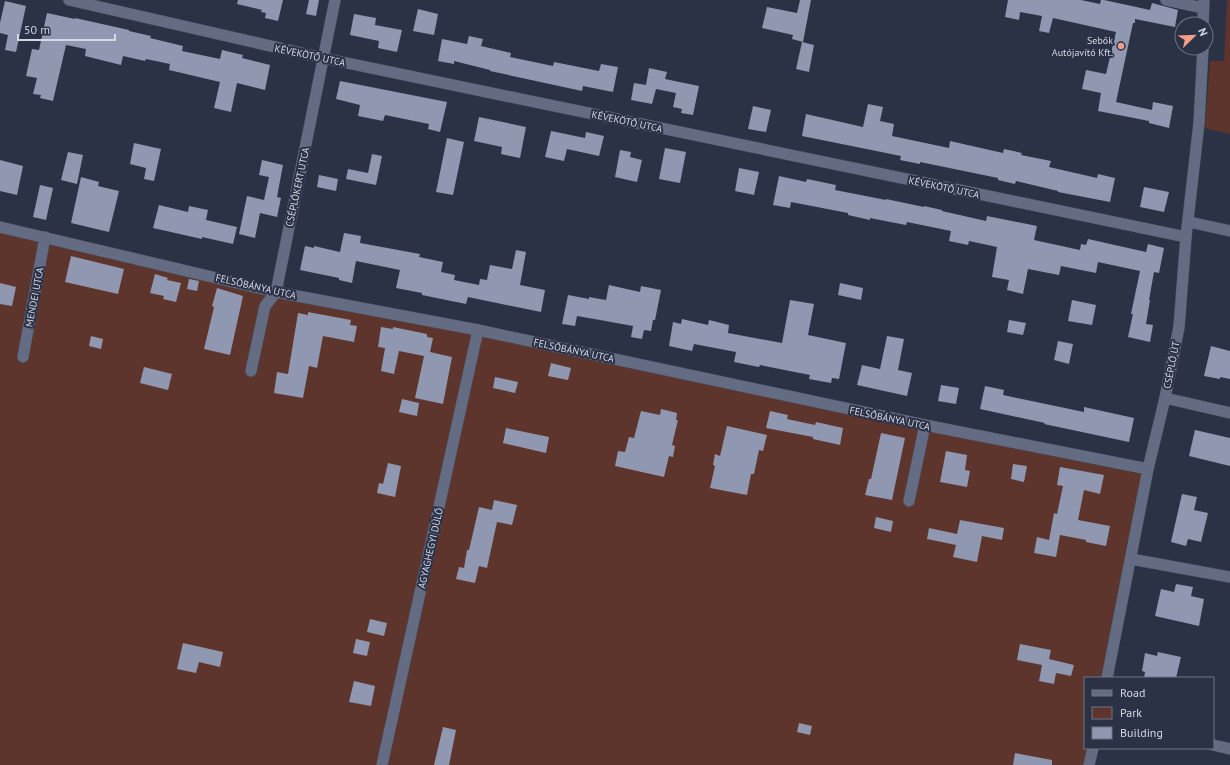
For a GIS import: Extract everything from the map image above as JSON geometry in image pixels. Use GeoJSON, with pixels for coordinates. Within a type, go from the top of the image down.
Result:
{"type":"FeatureCollection","features":[{"type":"Feature","properties":{"kind":"street","name":"KÉVEKÖTŐ UTCA"},"geometry":{"type":"LineString","coordinates":[[69,0],[323,58],[1186,237]]}},
{"type":"Feature","properties":{"kind":"street","name":"CSÉPLŐKERT UTCA"},"geometry":{"type":"LineString","coordinates":[[251,371],[266,306],[276,292],[335,0]]}},
{"type":"Feature","properties":{"kind":"street"},"geometry":{"type":"LineString","coordinates":[[1166,0],[1204,4],[1204,16]]}},
{"type":"Feature","properties":{"kind":"street","name":"CSÉPLŐ ÚT"},"geometry":{"type":"LineString","coordinates":[[1108,677],[1148,469],[1165,398],[1179,327],[1186,237],[1189,222],[1199,123],[1203,56]]}},
{"type":"Feature","properties":{"kind":"street"},"geometry":{"type":"LineString","coordinates":[[1189,222],[1230,232]]}},
{"type":"Feature","properties":{"kind":"street","name":"FELSŐBÁNYA UTCA"},"geometry":{"type":"LineString","coordinates":[[0,227],[276,292],[478,330],[925,425],[1148,469]]}},
{"type":"Feature","properties":{"kind":"street","name":"MENDEI UTCA"},"geometry":{"type":"LineString","coordinates":[[23,357],[45,237]]}},
{"type":"Feature","properties":{"kind":"street","name":"AGYAGHEGYI DŰLŐ"},"geometry":{"type":"LineString","coordinates":[[382,765],[478,330]]}},
{"type":"Feature","properties":{"kind":"street"},"geometry":{"type":"LineString","coordinates":[[1165,398],[1230,413]]}},
{"type":"Feature","properties":{"kind":"street"},"geometry":{"type":"LineString","coordinates":[[909,500],[925,425]]}},
{"type":"Feature","properties":{"kind":"street"},"geometry":{"type":"LineString","coordinates":[[1131,559],[1230,577]]}},
{"type":"Feature","properties":{"kind":"street"},"geometry":{"type":"LineString","coordinates":[[1214,745],[1230,749]]}},
{"type":"Feature","properties":{"kind":"street"},"geometry":{"type":"LineString","coordinates":[[1089,765],[1093,749]]}},
{"type":"Feature","properties":{"kind":"green space"},"geometry":{"type":"Polygon","coordinates":[[[1227,0],[1230,0],[1230,134],[1205,128],[1210,61],[1224,61],[1227,0]]]}},
{"type":"Feature","properties":{"kind":"green space"},"geometry":{"type":"Polygon","coordinates":[[[0,227],[276,292],[1148,469],[1107,677],[1084,677],[1084,749],[1093,749],[1089,765],[0,765],[0,227]]]}},
{"type":"Feature","properties":{"kind":"building"},"geometry":{"type":"Polygon","coordinates":[[[238,0],[283,0],[278,21],[265,18],[266,13],[261,12],[262,10],[237,4],[238,0]]]}},
{"type":"Feature","properties":{"kind":"building"},"geometry":{"type":"Polygon","coordinates":[[[309,0],[319,0],[316,16],[306,14],[309,0]]]}},
{"type":"Feature","properties":{"kind":"building"},"geometry":{"type":"Polygon","coordinates":[[[800,0],[811,0],[803,42],[792,39],[793,35],[762,28],[767,7],[797,13],[800,0]]]}},
{"type":"Feature","properties":{"kind":"building"},"geometry":{"type":"Polygon","coordinates":[[[1008,0],[1081,0],[1100,4],[1101,0],[1104,0],[1150,10],[1152,3],[1178,10],[1177,16],[1174,16],[1174,27],[1135,19],[1116,102],[1152,110],[1153,102],[1173,106],[1169,128],[1149,123],[1149,121],[1098,111],[1101,93],[1082,89],[1086,70],[1106,74],[1116,32],[1053,18],[1049,33],[1039,31],[1042,16],[1020,12],[1019,20],[1005,17],[1008,0]]]}},
{"type":"Feature","properties":{"kind":"building"},"geometry":{"type":"Polygon","coordinates":[[[5,1],[26,6],[16,52],[5,50],[8,35],[0,33],[0,23],[5,1]]]}},
{"type":"Feature","properties":{"kind":"building"},"geometry":{"type":"Polygon","coordinates":[[[418,9],[438,14],[434,35],[413,31],[418,9]]]}},
{"type":"Feature","properties":{"kind":"building"},"geometry":{"type":"Polygon","coordinates":[[[47,13],[151,36],[150,38],[183,46],[182,51],[220,59],[222,50],[243,55],[242,58],[270,65],[265,90],[237,83],[231,112],[214,108],[220,82],[169,70],[170,64],[146,59],[145,61],[123,56],[121,65],[85,56],[86,49],[66,45],[53,101],[40,98],[41,95],[33,94],[37,78],[26,76],[32,49],[39,50],[47,13]]]}},
{"type":"Feature","properties":{"kind":"building"},"geometry":{"type":"Polygon","coordinates":[[[354,14],[376,18],[375,25],[402,30],[397,52],[378,48],[379,41],[350,35],[354,14]]]}},
{"type":"Feature","properties":{"kind":"building"},"geometry":{"type":"Polygon","coordinates":[[[469,36],[483,39],[481,46],[511,53],[510,57],[553,66],[554,62],[599,71],[601,64],[618,67],[613,92],[583,86],[582,91],[490,71],[454,61],[454,64],[438,61],[442,39],[467,44],[469,36]]]}},
{"type":"Feature","properties":{"kind":"building"},"geometry":{"type":"Polygon","coordinates":[[[802,42],[814,45],[809,72],[796,69],[802,42]]]}},
{"type":"Feature","properties":{"kind":"building"},"geometry":{"type":"Polygon","coordinates":[[[649,68],[667,72],[665,79],[699,86],[693,115],[681,113],[682,109],[673,107],[676,93],[656,89],[652,104],[631,100],[634,83],[646,85],[649,68]]]}},
{"type":"Feature","properties":{"kind":"building"},"geometry":{"type":"Polygon","coordinates":[[[340,81],[447,102],[440,132],[428,129],[429,124],[385,115],[383,121],[358,116],[360,105],[336,99],[340,81]]]}},
{"type":"Feature","properties":{"kind":"building"},"geometry":{"type":"Polygon","coordinates":[[[868,104],[883,107],[880,121],[894,124],[892,136],[949,148],[950,141],[1003,153],[1004,149],[1022,153],[1021,155],[1051,161],[1049,167],[1097,178],[1098,174],[1115,178],[1110,202],[1058,192],[1016,181],[1015,184],[998,180],[998,178],[920,162],[920,164],[900,160],[901,156],[802,136],[806,114],[863,127],[868,104]]]}},
{"type":"Feature","properties":{"kind":"building"},"geometry":{"type":"Polygon","coordinates":[[[753,106],[771,110],[766,132],[748,129],[753,106]]]}},
{"type":"Feature","properties":{"kind":"building"},"geometry":{"type":"Polygon","coordinates":[[[479,117],[526,127],[520,158],[501,154],[502,147],[474,141],[479,117]]]}},
{"type":"Feature","properties":{"kind":"building"},"geometry":{"type":"Polygon","coordinates":[[[551,131],[585,138],[586,132],[604,136],[599,156],[567,149],[564,161],[545,157],[551,131]]]}},
{"type":"Feature","properties":{"kind":"building"},"geometry":{"type":"Polygon","coordinates":[[[447,138],[464,142],[453,195],[436,192],[447,138]]]}},
{"type":"Feature","properties":{"kind":"building"},"geometry":{"type":"Polygon","coordinates":[[[134,143],[161,149],[154,181],[144,179],[146,168],[130,164],[134,143]]]}},
{"type":"Feature","properties":{"kind":"building"},"geometry":{"type":"Polygon","coordinates":[[[665,148],[686,152],[680,183],[659,179],[665,148]]]}},
{"type":"Feature","properties":{"kind":"building"},"geometry":{"type":"Polygon","coordinates":[[[620,150],[631,152],[630,157],[642,160],[637,182],[615,177],[620,150]]]}},
{"type":"Feature","properties":{"kind":"building"},"geometry":{"type":"Polygon","coordinates":[[[68,152],[83,155],[77,184],[61,180],[68,152]]]}},
{"type":"Feature","properties":{"kind":"building"},"geometry":{"type":"Polygon","coordinates":[[[372,154],[382,156],[376,185],[346,179],[348,169],[368,173],[372,154]]]}},
{"type":"Feature","properties":{"kind":"building"},"geometry":{"type":"Polygon","coordinates":[[[0,160],[23,166],[17,195],[0,191],[0,160]]]}},
{"type":"Feature","properties":{"kind":"building"},"geometry":{"type":"Polygon","coordinates":[[[262,160],[283,165],[277,197],[281,198],[277,217],[260,213],[255,238],[239,234],[247,196],[264,200],[269,177],[259,175],[262,160]]]}},
{"type":"Feature","properties":{"kind":"building"},"geometry":{"type":"Polygon","coordinates":[[[739,168],[759,172],[754,195],[735,191],[739,168]]]}},
{"type":"Feature","properties":{"kind":"building"},"geometry":{"type":"Polygon","coordinates":[[[319,175],[338,179],[336,191],[317,187],[319,175]]]}},
{"type":"Feature","properties":{"kind":"building"},"geometry":{"type":"Polygon","coordinates":[[[779,176],[806,182],[807,179],[836,185],[835,190],[924,206],[986,221],[987,216],[1037,226],[1034,240],[1080,250],[1081,244],[1086,245],[1088,239],[1146,252],[1148,244],[1164,248],[1159,273],[1154,272],[1149,300],[1146,324],[1153,325],[1150,342],[1128,337],[1140,271],[1098,262],[1096,273],[1061,266],[1059,275],[1028,269],[1023,294],[1007,290],[1009,280],[992,277],[997,247],[969,241],[968,245],[949,241],[951,231],[907,222],[906,225],[870,218],[870,220],[848,215],[848,213],[791,202],[790,208],[773,205],[779,176]]]}},
{"type":"Feature","properties":{"kind":"building"},"geometry":{"type":"Polygon","coordinates":[[[81,177],[99,182],[98,186],[119,191],[109,232],[71,223],[81,177]]]}},
{"type":"Feature","properties":{"kind":"building"},"geometry":{"type":"Polygon","coordinates":[[[40,185],[53,188],[46,220],[33,217],[40,185]]]}},
{"type":"Feature","properties":{"kind":"building"},"geometry":{"type":"Polygon","coordinates":[[[1144,187],[1169,192],[1164,212],[1140,207],[1144,187]]]}},
{"type":"Feature","properties":{"kind":"building"},"geometry":{"type":"Polygon","coordinates":[[[159,205],[188,212],[189,206],[208,210],[206,220],[237,227],[233,244],[153,228],[159,205]]]}},
{"type":"Feature","properties":{"kind":"building"},"geometry":{"type":"Polygon","coordinates":[[[344,233],[361,236],[360,243],[420,254],[419,257],[443,262],[441,272],[455,275],[454,280],[479,285],[480,279],[487,280],[490,265],[512,269],[516,250],[526,252],[520,285],[545,290],[541,312],[468,297],[466,304],[396,288],[400,270],[356,261],[352,283],[339,280],[339,278],[300,270],[305,246],[314,248],[314,246],[340,252],[344,233]]]}},
{"type":"Feature","properties":{"kind":"building"},"geometry":{"type":"Polygon","coordinates":[[[71,256],[124,269],[118,294],[65,282],[71,256]]]}},
{"type":"Feature","properties":{"kind":"building"},"geometry":{"type":"Polygon","coordinates":[[[155,274],[168,278],[167,280],[181,283],[176,302],[163,299],[164,296],[150,293],[155,274]]]}},
{"type":"Feature","properties":{"kind":"building"},"geometry":{"type":"Polygon","coordinates":[[[189,279],[199,281],[197,291],[187,289],[189,279]]]}},
{"type":"Feature","properties":{"kind":"building"},"geometry":{"type":"Polygon","coordinates":[[[0,283],[16,287],[12,306],[0,304],[0,283]]]}},
{"type":"Feature","properties":{"kind":"building"},"geometry":{"type":"Polygon","coordinates":[[[840,283],[863,288],[861,300],[838,295],[840,283]]]}},
{"type":"Feature","properties":{"kind":"building"},"geometry":{"type":"Polygon","coordinates":[[[609,285],[640,292],[641,286],[661,290],[655,320],[653,320],[651,331],[644,330],[642,339],[631,337],[633,326],[577,316],[575,326],[562,324],[568,295],[589,299],[589,297],[606,300],[609,285]]]}},
{"type":"Feature","properties":{"kind":"building"},"geometry":{"type":"Polygon","coordinates":[[[217,288],[243,296],[230,355],[204,349],[217,288]]]}},
{"type":"Feature","properties":{"kind":"building"},"geometry":{"type":"Polygon","coordinates":[[[790,300],[814,304],[808,335],[846,343],[839,379],[832,378],[831,383],[809,379],[810,375],[760,365],[759,367],[734,362],[736,352],[694,344],[692,351],[669,346],[673,322],[681,324],[682,319],[708,325],[709,320],[729,325],[728,333],[782,343],[790,300]]]}},
{"type":"Feature","properties":{"kind":"building"},"geometry":{"type":"Polygon","coordinates":[[[1072,300],[1096,305],[1092,325],[1068,321],[1072,300]]]}},
{"type":"Feature","properties":{"kind":"building"},"geometry":{"type":"Polygon","coordinates":[[[308,312],[351,320],[350,325],[357,326],[354,342],[323,336],[317,368],[309,366],[303,398],[274,393],[277,372],[288,374],[298,313],[308,315],[308,312]]]}},
{"type":"Feature","properties":{"kind":"building"},"geometry":{"type":"Polygon","coordinates":[[[1009,320],[1026,323],[1023,335],[1007,332],[1009,320]]]}},
{"type":"Feature","properties":{"kind":"building"},"geometry":{"type":"Polygon","coordinates":[[[381,327],[393,329],[393,327],[427,334],[427,337],[433,338],[430,352],[452,357],[443,404],[415,398],[424,356],[399,351],[394,374],[381,371],[385,348],[378,347],[381,327]]]}},
{"type":"Feature","properties":{"kind":"building"},"geometry":{"type":"Polygon","coordinates":[[[91,336],[103,339],[101,349],[89,346],[91,336]]]}},
{"type":"Feature","properties":{"kind":"building"},"geometry":{"type":"Polygon","coordinates":[[[887,336],[904,339],[898,370],[912,373],[907,396],[857,385],[862,365],[880,369],[887,336]]]}},
{"type":"Feature","properties":{"kind":"building"},"geometry":{"type":"Polygon","coordinates":[[[1058,341],[1073,344],[1069,364],[1054,360],[1058,341]]]}},
{"type":"Feature","properties":{"kind":"building"},"geometry":{"type":"Polygon","coordinates":[[[1211,346],[1230,351],[1230,379],[1204,376],[1211,346]]]}},
{"type":"Feature","properties":{"kind":"building"},"geometry":{"type":"Polygon","coordinates":[[[551,363],[571,368],[568,380],[548,376],[551,363]]]}},
{"type":"Feature","properties":{"kind":"building"},"geometry":{"type":"Polygon","coordinates":[[[144,367],[172,374],[168,390],[140,383],[144,367]]]}},
{"type":"Feature","properties":{"kind":"building"},"geometry":{"type":"Polygon","coordinates":[[[495,377],[518,382],[515,393],[493,388],[495,377]]]}},
{"type":"Feature","properties":{"kind":"building"},"geometry":{"type":"Polygon","coordinates":[[[941,385],[959,388],[956,404],[938,401],[941,385]]]}},
{"type":"Feature","properties":{"kind":"building"},"geometry":{"type":"Polygon","coordinates":[[[985,386],[1004,390],[1003,395],[1084,412],[1084,407],[1134,418],[1129,442],[980,409],[985,386]]]}},
{"type":"Feature","properties":{"kind":"building"},"geometry":{"type":"Polygon","coordinates":[[[402,399],[419,403],[417,416],[399,412],[402,399]]]}},
{"type":"Feature","properties":{"kind":"building"},"geometry":{"type":"Polygon","coordinates":[[[661,409],[677,413],[676,420],[678,420],[672,445],[675,446],[673,457],[669,456],[664,477],[615,466],[618,451],[625,452],[629,437],[634,438],[641,411],[660,415],[661,409]]]}},
{"type":"Feature","properties":{"kind":"building"},"geometry":{"type":"Polygon","coordinates":[[[770,411],[788,415],[787,419],[815,425],[816,422],[843,428],[840,445],[813,439],[813,437],[766,428],[770,411]]]}},
{"type":"Feature","properties":{"kind":"building"},"geometry":{"type":"Polygon","coordinates":[[[727,426],[767,435],[763,451],[759,450],[754,474],[751,474],[747,495],[710,488],[715,466],[713,465],[715,454],[720,456],[727,426]]]}},
{"type":"Feature","properties":{"kind":"building"},"geometry":{"type":"Polygon","coordinates":[[[506,428],[549,437],[546,453],[503,443],[506,428]]]}},
{"type":"Feature","properties":{"kind":"building"},"geometry":{"type":"Polygon","coordinates":[[[1195,430],[1230,438],[1230,466],[1189,456],[1195,430]]]}},
{"type":"Feature","properties":{"kind":"building"},"geometry":{"type":"Polygon","coordinates":[[[881,433],[905,438],[892,500],[865,495],[869,479],[871,479],[881,433]]]}},
{"type":"Feature","properties":{"kind":"building"},"geometry":{"type":"Polygon","coordinates":[[[946,451],[967,455],[965,470],[970,471],[967,487],[940,482],[946,451]]]}},
{"type":"Feature","properties":{"kind":"building"},"geometry":{"type":"Polygon","coordinates":[[[388,463],[401,466],[395,497],[377,493],[379,483],[383,484],[388,463]]]}},
{"type":"Feature","properties":{"kind":"building"},"geometry":{"type":"Polygon","coordinates":[[[1013,464],[1027,466],[1024,482],[1011,479],[1013,464]]]}},
{"type":"Feature","properties":{"kind":"building"},"geometry":{"type":"Polygon","coordinates":[[[1060,467],[1104,475],[1100,494],[1084,490],[1078,520],[1110,526],[1106,546],[1060,535],[1056,557],[1034,553],[1037,537],[1049,540],[1054,513],[1057,514],[1063,486],[1057,485],[1060,467]]]}},
{"type":"Feature","properties":{"kind":"building"},"geometry":{"type":"Polygon","coordinates":[[[1182,494],[1197,497],[1194,510],[1208,513],[1201,542],[1188,539],[1186,546],[1171,542],[1182,494]]]}},
{"type":"Feature","properties":{"kind":"building"},"geometry":{"type":"Polygon","coordinates":[[[494,500],[517,505],[512,525],[497,522],[487,568],[479,566],[475,583],[456,579],[459,567],[464,568],[467,550],[469,550],[479,507],[492,510],[494,500]]]}},
{"type":"Feature","properties":{"kind":"building"},"geometry":{"type":"Polygon","coordinates":[[[876,517],[893,521],[891,532],[874,528],[876,517]]]}},
{"type":"Feature","properties":{"kind":"building"},"geometry":{"type":"Polygon","coordinates":[[[960,520],[1004,528],[1002,540],[982,536],[977,562],[953,557],[956,545],[927,539],[929,528],[957,534],[960,520]]]}},
{"type":"Feature","properties":{"kind":"building"},"geometry":{"type":"Polygon","coordinates":[[[1176,584],[1193,587],[1191,596],[1204,599],[1199,626],[1155,616],[1161,589],[1174,592],[1176,584]]]}},
{"type":"Feature","properties":{"kind":"building"},"geometry":{"type":"Polygon","coordinates":[[[370,619],[387,623],[384,636],[367,632],[370,619]]]}},
{"type":"Feature","properties":{"kind":"building"},"geometry":{"type":"Polygon","coordinates":[[[356,639],[370,642],[367,656],[353,653],[356,639]]]}},
{"type":"Feature","properties":{"kind":"building"},"geometry":{"type":"Polygon","coordinates":[[[183,643],[223,652],[220,667],[199,662],[196,673],[177,669],[183,643]]]}},
{"type":"Feature","properties":{"kind":"building"},"geometry":{"type":"Polygon","coordinates":[[[1020,644],[1051,650],[1049,659],[1074,665],[1071,676],[1056,673],[1054,684],[1039,681],[1042,665],[1017,660],[1020,644]]]}},
{"type":"Feature","properties":{"kind":"building"},"geometry":{"type":"Polygon","coordinates":[[[1158,652],[1181,657],[1176,677],[1144,677],[1145,672],[1142,671],[1145,653],[1157,656],[1158,652]]]}},
{"type":"Feature","properties":{"kind":"building"},"geometry":{"type":"Polygon","coordinates":[[[354,681],[375,686],[371,706],[349,702],[354,681]]]}},
{"type":"Feature","properties":{"kind":"building"},"geometry":{"type":"Polygon","coordinates":[[[799,723],[812,726],[810,735],[797,732],[799,723]]]}},
{"type":"Feature","properties":{"kind":"building"},"geometry":{"type":"Polygon","coordinates":[[[443,727],[456,730],[449,765],[434,765],[443,727]]]}},
{"type":"Feature","properties":{"kind":"building"},"geometry":{"type":"Polygon","coordinates":[[[1015,753],[1052,760],[1052,765],[1013,765],[1015,753]]]}},
{"type":"Feature","properties":{"kind":"place","name":"Sebők Autójavító Kft."},"geometry":{"type":"Point","coordinates":[1121,46]}}]}
